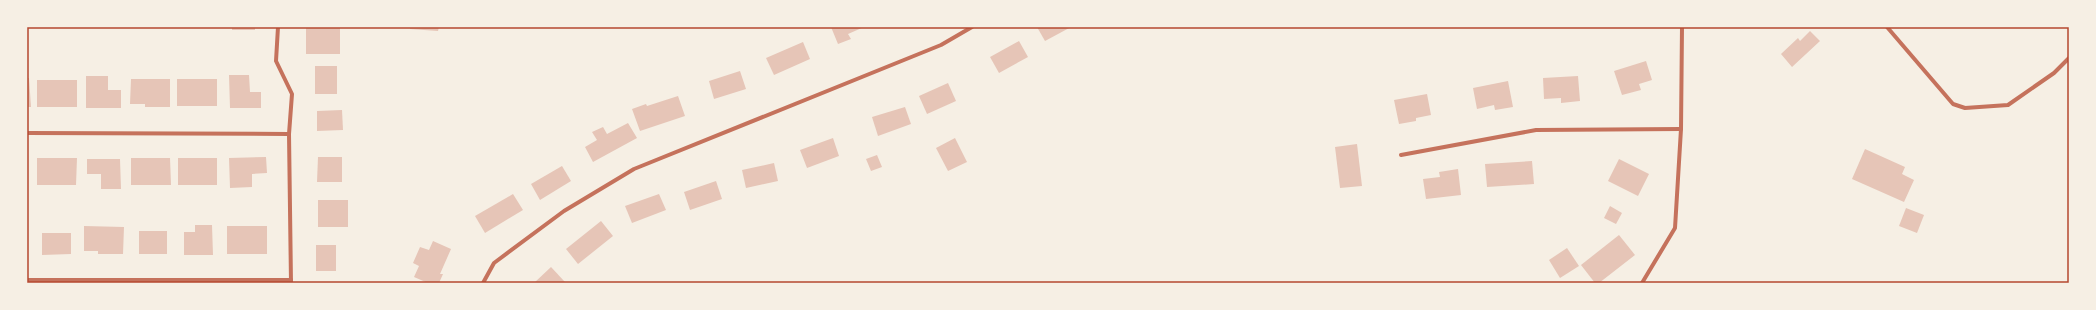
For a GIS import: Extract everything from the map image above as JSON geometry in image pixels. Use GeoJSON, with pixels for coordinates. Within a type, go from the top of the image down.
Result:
{"type":"FeatureCollection","features":[{"type":"Feature","properties":{"kind":"street"},"geometry":{"type":"LineString","coordinates":[[27,280],[291,281],[289,134],[292,94],[276,61],[278,27]]}},
{"type":"Feature","properties":{"kind":"street"},"geometry":{"type":"LineString","coordinates":[[483,283],[494,263],[564,211],[634,169],[941,45],[972,27]]}},
{"type":"Feature","properties":{"kind":"street"},"geometry":{"type":"LineString","coordinates":[[1642,283],[1676,228],[1681,129],[1682,27]]}},
{"type":"Feature","properties":{"kind":"street"},"geometry":{"type":"LineString","coordinates":[[1887,27],[1953,104],[1965,108],[2008,105],[2054,73],[2069,58]]}},
{"type":"Feature","properties":{"kind":"street"},"geometry":{"type":"LineString","coordinates":[[1401,156],[1536,130],[1681,129]]}},
{"type":"Feature","properties":{"kind":"street"},"geometry":{"type":"LineString","coordinates":[[27,133],[289,134]]}},
{"type":"Feature","properties":{"kind":"building"},"geometry":{"type":"Polygon","coordinates":[[[232,27],[255,27],[255,30],[232,30],[232,27]]]}},
{"type":"Feature","properties":{"kind":"building"},"geometry":{"type":"Polygon","coordinates":[[[306,27],[340,27],[340,54],[306,54],[306,27]]]}},
{"type":"Feature","properties":{"kind":"building"},"geometry":{"type":"Polygon","coordinates":[[[410,27],[439,27],[438,31],[410,29],[410,27]]]}},
{"type":"Feature","properties":{"kind":"building"},"geometry":{"type":"Polygon","coordinates":[[[831,27],[864,27],[848,34],[851,39],[838,44],[831,27]]]}},
{"type":"Feature","properties":{"kind":"building"},"geometry":{"type":"Polygon","coordinates":[[[1037,27],[1071,27],[1045,41],[1037,27]]]}},
{"type":"Feature","properties":{"kind":"building"},"geometry":{"type":"Polygon","coordinates":[[[1810,31],[1820,41],[1792,67],[1781,54],[1798,38],[1800,41],[1810,31]]]}},
{"type":"Feature","properties":{"kind":"building"},"geometry":{"type":"Polygon","coordinates":[[[1019,41],[1028,57],[999,73],[990,57],[1019,41]]]}},
{"type":"Feature","properties":{"kind":"building"},"geometry":{"type":"Polygon","coordinates":[[[803,42],[810,59],[774,75],[766,58],[803,42]]]}},
{"type":"Feature","properties":{"kind":"building"},"geometry":{"type":"Polygon","coordinates":[[[1646,61],[1652,80],[1639,84],[1641,90],[1622,95],[1614,71],[1646,61]]]}},
{"type":"Feature","properties":{"kind":"building"},"geometry":{"type":"Polygon","coordinates":[[[315,66],[337,66],[337,94],[315,94],[315,66]]]}},
{"type":"Feature","properties":{"kind":"building"},"geometry":{"type":"Polygon","coordinates":[[[740,71],[746,89],[714,99],[709,81],[740,71]]]}},
{"type":"Feature","properties":{"kind":"building"},"geometry":{"type":"Polygon","coordinates":[[[229,75],[249,75],[250,92],[261,92],[261,108],[230,108],[229,75]]]}},
{"type":"Feature","properties":{"kind":"building"},"geometry":{"type":"Polygon","coordinates":[[[86,76],[108,76],[108,90],[121,90],[121,108],[86,108],[86,76]]]}},
{"type":"Feature","properties":{"kind":"building"},"geometry":{"type":"Polygon","coordinates":[[[1578,76],[1580,101],[1561,103],[1561,98],[1544,99],[1543,78],[1578,76]]]}},
{"type":"Feature","properties":{"kind":"building"},"geometry":{"type":"Polygon","coordinates":[[[27,78],[29,78],[31,107],[27,107],[27,78]]]}},
{"type":"Feature","properties":{"kind":"building"},"geometry":{"type":"Polygon","coordinates":[[[131,79],[170,79],[170,107],[145,107],[145,104],[130,104],[131,79]]]}},
{"type":"Feature","properties":{"kind":"building"},"geometry":{"type":"Polygon","coordinates":[[[177,79],[217,79],[217,106],[177,106],[177,79]]]}},
{"type":"Feature","properties":{"kind":"building"},"geometry":{"type":"Polygon","coordinates":[[[37,80],[77,80],[77,107],[37,107],[37,80]]]}},
{"type":"Feature","properties":{"kind":"building"},"geometry":{"type":"Polygon","coordinates":[[[1508,81],[1513,107],[1495,110],[1494,105],[1477,109],[1473,88],[1508,81]]]}},
{"type":"Feature","properties":{"kind":"building"},"geometry":{"type":"Polygon","coordinates":[[[948,83],[956,101],[927,114],[919,96],[948,83]]]}},
{"type":"Feature","properties":{"kind":"building"},"geometry":{"type":"Polygon","coordinates":[[[1427,94],[1431,115],[1416,118],[1416,121],[1399,124],[1394,100],[1427,94]]]}},
{"type":"Feature","properties":{"kind":"building"},"geometry":{"type":"Polygon","coordinates":[[[678,96],[685,116],[640,131],[632,109],[678,96]]]}},
{"type":"Feature","properties":{"kind":"building"},"geometry":{"type":"Polygon","coordinates":[[[905,107],[911,124],[878,136],[872,117],[905,107]]]}},
{"type":"Feature","properties":{"kind":"building"},"geometry":{"type":"Polygon","coordinates":[[[342,110],[343,130],[317,131],[317,111],[342,110]]]}},
{"type":"Feature","properties":{"kind":"building"},"geometry":{"type":"Polygon","coordinates":[[[628,123],[637,138],[593,162],[585,147],[597,140],[592,132],[603,127],[607,134],[628,123]]]}},
{"type":"Feature","properties":{"kind":"building"},"geometry":{"type":"Polygon","coordinates":[[[833,138],[839,156],[807,168],[800,150],[833,138]]]}},
{"type":"Feature","properties":{"kind":"building"},"geometry":{"type":"Polygon","coordinates":[[[955,138],[967,162],[948,171],[936,148],[955,138]]]}},
{"type":"Feature","properties":{"kind":"building"},"geometry":{"type":"Polygon","coordinates":[[[1357,144],[1362,186],[1340,188],[1335,147],[1357,144]]]}},
{"type":"Feature","properties":{"kind":"building"},"geometry":{"type":"Polygon","coordinates":[[[1865,149],[1905,167],[1902,174],[1914,180],[1904,202],[1852,179],[1865,149]]]}},
{"type":"Feature","properties":{"kind":"building"},"geometry":{"type":"Polygon","coordinates":[[[877,155],[882,167],[871,171],[866,159],[877,155]]]}},
{"type":"Feature","properties":{"kind":"building"},"geometry":{"type":"Polygon","coordinates":[[[266,157],[267,173],[252,174],[252,187],[230,188],[229,158],[266,157]]]}},
{"type":"Feature","properties":{"kind":"building"},"geometry":{"type":"Polygon","coordinates":[[[318,157],[342,157],[342,182],[317,182],[318,157]]]}},
{"type":"Feature","properties":{"kind":"building"},"geometry":{"type":"Polygon","coordinates":[[[37,158],[77,158],[76,185],[37,185],[37,158]]]}},
{"type":"Feature","properties":{"kind":"building"},"geometry":{"type":"Polygon","coordinates":[[[131,158],[170,158],[171,185],[131,185],[131,158]]]}},
{"type":"Feature","properties":{"kind":"building"},"geometry":{"type":"Polygon","coordinates":[[[178,158],[217,158],[217,185],[178,185],[178,158]]]}},
{"type":"Feature","properties":{"kind":"building"},"geometry":{"type":"Polygon","coordinates":[[[87,159],[120,159],[121,189],[101,189],[101,174],[87,174],[87,159]]]}},
{"type":"Feature","properties":{"kind":"building"},"geometry":{"type":"Polygon","coordinates":[[[1619,159],[1649,174],[1638,196],[1608,181],[1619,159]]]}},
{"type":"Feature","properties":{"kind":"building"},"geometry":{"type":"Polygon","coordinates":[[[1532,161],[1534,184],[1487,187],[1485,164],[1532,161]]]}},
{"type":"Feature","properties":{"kind":"building"},"geometry":{"type":"Polygon","coordinates":[[[774,163],[778,181],[746,188],[742,170],[774,163]]]}},
{"type":"Feature","properties":{"kind":"building"},"geometry":{"type":"Polygon","coordinates":[[[562,166],[571,181],[540,200],[531,184],[562,166]]]}},
{"type":"Feature","properties":{"kind":"building"},"geometry":{"type":"Polygon","coordinates":[[[1458,169],[1461,195],[1426,199],[1423,179],[1440,177],[1439,172],[1458,169]]]}},
{"type":"Feature","properties":{"kind":"building"},"geometry":{"type":"Polygon","coordinates":[[[716,181],[722,199],[690,210],[684,192],[716,181]]]}},
{"type":"Feature","properties":{"kind":"building"},"geometry":{"type":"Polygon","coordinates":[[[513,194],[523,210],[485,233],[475,216],[513,194]]]}},
{"type":"Feature","properties":{"kind":"building"},"geometry":{"type":"Polygon","coordinates":[[[659,194],[666,210],[632,223],[625,206],[659,194]]]}},
{"type":"Feature","properties":{"kind":"building"},"geometry":{"type":"Polygon","coordinates":[[[318,200],[348,200],[348,227],[318,227],[318,200]]]}},
{"type":"Feature","properties":{"kind":"building"},"geometry":{"type":"Polygon","coordinates":[[[1610,206],[1622,213],[1616,224],[1604,218],[1610,206]]]}},
{"type":"Feature","properties":{"kind":"building"},"geometry":{"type":"Polygon","coordinates":[[[1906,208],[1924,215],[1917,233],[1899,226],[1906,208]]]}},
{"type":"Feature","properties":{"kind":"building"},"geometry":{"type":"Polygon","coordinates":[[[601,221],[613,236],[578,264],[566,249],[601,221]]]}},
{"type":"Feature","properties":{"kind":"building"},"geometry":{"type":"Polygon","coordinates":[[[195,225],[212,225],[213,255],[184,255],[184,232],[195,232],[195,225]]]}},
{"type":"Feature","properties":{"kind":"building"},"geometry":{"type":"Polygon","coordinates":[[[84,226],[124,227],[123,254],[98,254],[98,251],[84,251],[84,226]]]}},
{"type":"Feature","properties":{"kind":"building"},"geometry":{"type":"Polygon","coordinates":[[[227,226],[267,226],[267,254],[227,254],[227,226]]]}},
{"type":"Feature","properties":{"kind":"building"},"geometry":{"type":"Polygon","coordinates":[[[139,231],[167,231],[167,254],[139,254],[139,231]]]}},
{"type":"Feature","properties":{"kind":"building"},"geometry":{"type":"Polygon","coordinates":[[[42,233],[71,233],[71,254],[42,255],[42,233]]]}},
{"type":"Feature","properties":{"kind":"building"},"geometry":{"type":"Polygon","coordinates":[[[1619,235],[1635,255],[1599,283],[1595,283],[1581,265],[1619,235]]]}},
{"type":"Feature","properties":{"kind":"building"},"geometry":{"type":"Polygon","coordinates":[[[433,241],[451,249],[440,274],[443,274],[439,283],[428,283],[414,277],[419,266],[413,263],[420,247],[429,250],[433,241]]]}},
{"type":"Feature","properties":{"kind":"building"},"geometry":{"type":"Polygon","coordinates":[[[316,245],[336,245],[336,271],[316,271],[316,245]]]}},
{"type":"Feature","properties":{"kind":"building"},"geometry":{"type":"Polygon","coordinates":[[[1567,248],[1579,266],[1560,278],[1549,260],[1567,248]]]}},
{"type":"Feature","properties":{"kind":"building"},"geometry":{"type":"Polygon","coordinates":[[[551,267],[565,282],[534,283],[551,267]]]}}]}
